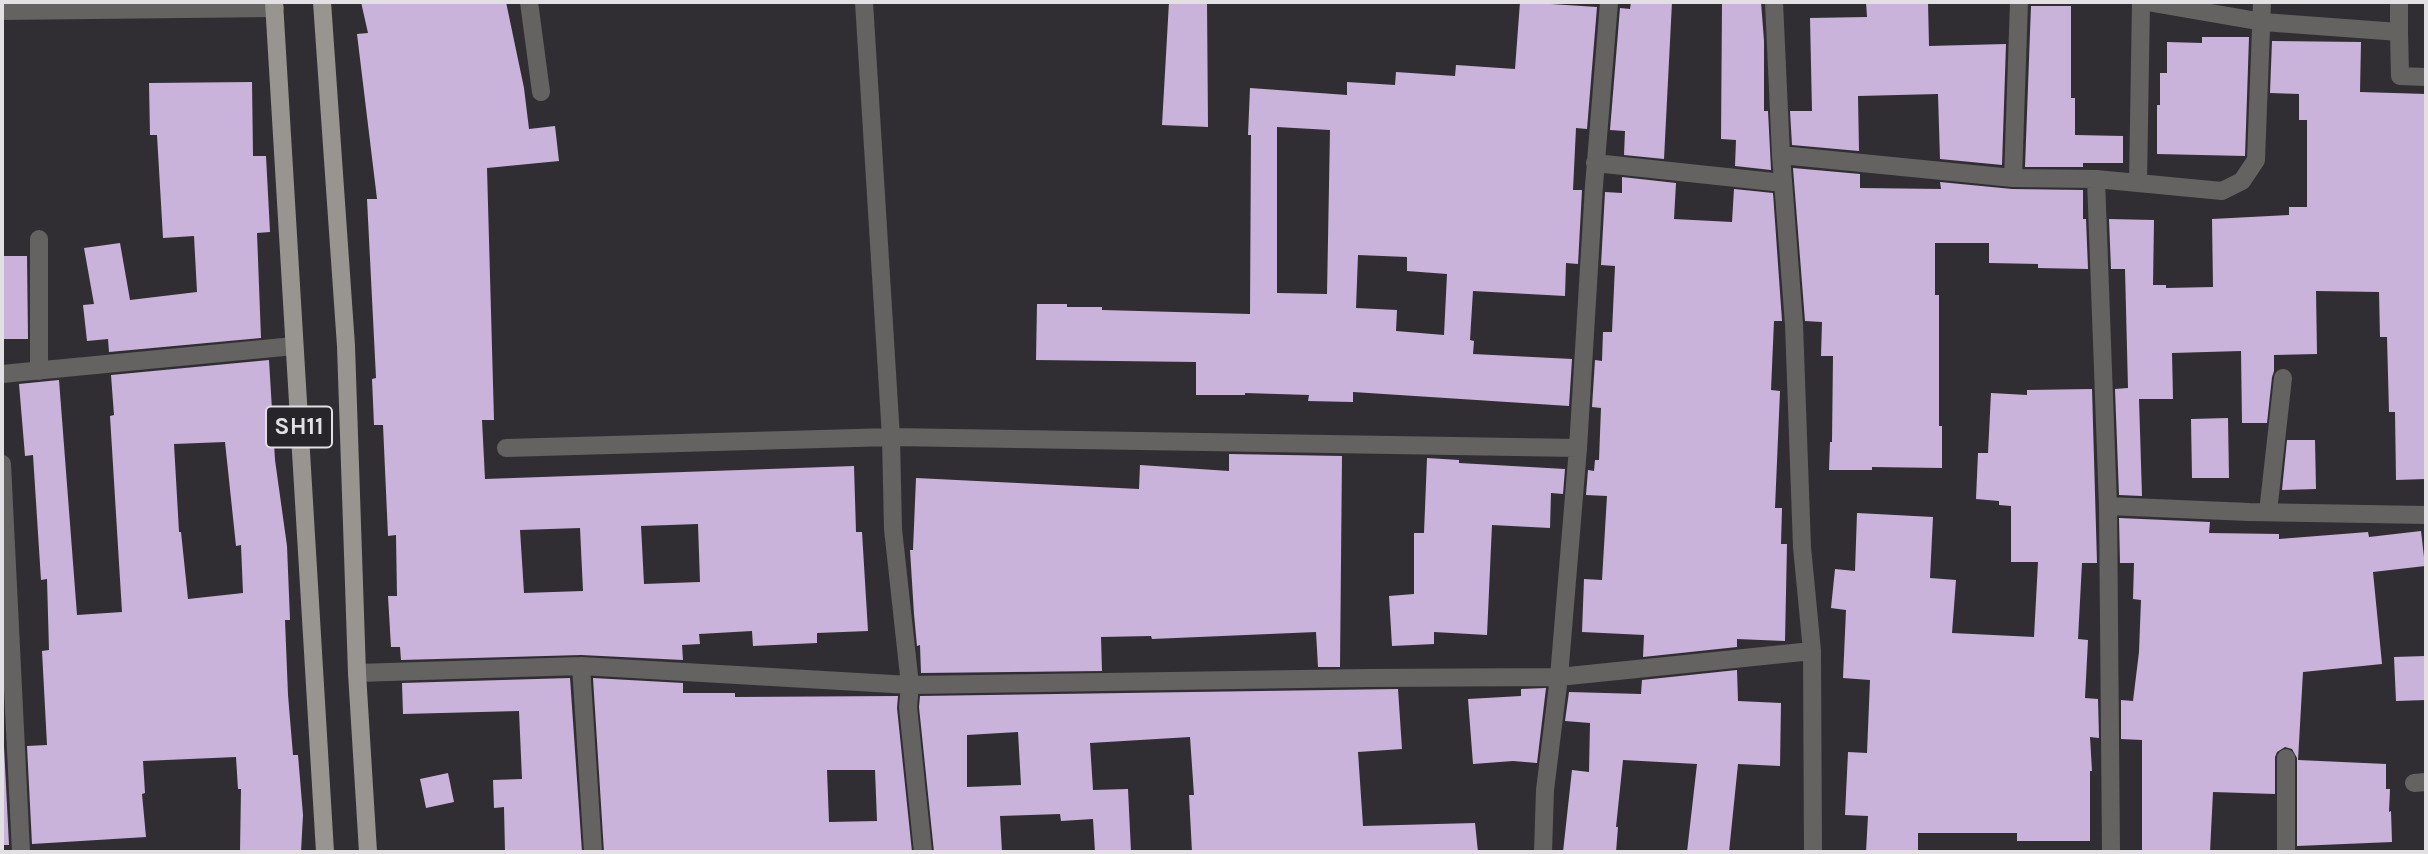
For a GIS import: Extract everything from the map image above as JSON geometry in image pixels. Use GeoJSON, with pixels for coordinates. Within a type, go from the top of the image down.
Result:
{"type":"FeatureCollection","features":[{"type":"Feature","properties":{"kind":"main road","name":"SH11"},"geometry":{"type":"LineString","coordinates":[[322,2],[346,345],[357,673],[368,852]]}},
{"type":"Feature","properties":{"kind":"main road","name":"SH11"},"geometry":{"type":"LineString","coordinates":[[275,5],[325,852]]}},
{"type":"Feature","properties":{"kind":"street"},"geometry":{"type":"LineString","coordinates":[[528,2],[541,92]]}},
{"type":"Feature","properties":{"kind":"street"},"geometry":{"type":"LineString","coordinates":[[864,2],[891,437],[893,529],[923,852]]}},
{"type":"Feature","properties":{"kind":"street"},"geometry":{"type":"LineString","coordinates":[[1543,852],[1545,790],[1559,677],[1578,448],[1595,163],[1609,2]]}},
{"type":"Feature","properties":{"kind":"street"},"geometry":{"type":"LineString","coordinates":[[1774,2],[1781,155],[1794,324],[1802,547],[1812,651],[1814,852]]}},
{"type":"Feature","properties":{"kind":"street"},"geometry":{"type":"LineString","coordinates":[[2013,178],[2019,2]]}},
{"type":"Feature","properties":{"kind":"street"},"geometry":{"type":"LineString","coordinates":[[2138,183],[2141,2]]}},
{"type":"Feature","properties":{"kind":"street"},"geometry":{"type":"LineString","coordinates":[[2147,2],[2263,22],[2399,32]]}},
{"type":"Feature","properties":{"kind":"street"},"geometry":{"type":"LineString","coordinates":[[1781,155],[2013,178],[2096,179],[2222,191],[2242,181],[2256,160],[2262,2]]}},
{"type":"Feature","properties":{"kind":"street"},"geometry":{"type":"LineString","coordinates":[[2399,2],[2400,76],[2426,77]]}},
{"type":"Feature","properties":{"kind":"street"},"geometry":{"type":"LineString","coordinates":[[2,12],[275,5]]}},
{"type":"Feature","properties":{"kind":"street"},"geometry":{"type":"LineString","coordinates":[[1595,163],[1783,183]]}},
{"type":"Feature","properties":{"kind":"street"},"geometry":{"type":"LineString","coordinates":[[2096,179],[2108,506],[2112,852]]}},
{"type":"Feature","properties":{"kind":"street"},"geometry":{"type":"LineString","coordinates":[[39,239],[39,370]]}},
{"type":"Feature","properties":{"kind":"street"},"geometry":{"type":"LineString","coordinates":[[2,374],[294,346]]}},
{"type":"Feature","properties":{"kind":"street"},"geometry":{"type":"LineString","coordinates":[[2268,512],[2283,378]]}},
{"type":"Feature","properties":{"kind":"street"},"geometry":{"type":"LineString","coordinates":[[506,448],[891,437],[1578,448]]}},
{"type":"Feature","properties":{"kind":"street"},"geometry":{"type":"LineString","coordinates":[[2,464],[21,852]]}},
{"type":"Feature","properties":{"kind":"street"},"geometry":{"type":"LineString","coordinates":[[2108,506],[2426,515]]}},
{"type":"Feature","properties":{"kind":"street"},"geometry":{"type":"LineString","coordinates":[[357,673],[580,666],[909,685],[1559,677],[1812,651]]}},
{"type":"Feature","properties":{"kind":"street"},"geometry":{"type":"LineString","coordinates":[[580,666],[593,852]]}},
{"type":"Feature","properties":{"kind":"street"},"geometry":{"type":"LineString","coordinates":[[2286,758],[2286,852]]}},
{"type":"Feature","properties":{"kind":"building"},"geometry":{"type":"Polygon","coordinates":[[[361,2],[506,2],[524,88],[529,129],[555,126],[559,161],[487,168],[494,420],[482,420],[485,479],[854,466],[856,532],[862,532],[868,631],[817,633],[817,643],[753,646],[752,631],[699,634],[700,644],[682,645],[683,660],[581,655],[401,660],[400,647],[391,647],[388,596],[397,596],[396,535],[388,536],[383,425],[374,425],[372,379],[376,378],[367,199],[377,199],[357,34],[368,33],[361,2]],[[698,524],[641,526],[644,584],[700,582],[698,524]],[[580,528],[520,530],[524,593],[583,591],[580,528]]]}},
{"type":"Feature","properties":{"kind":"building"},"geometry":{"type":"Polygon","coordinates":[[[1169,2],[1207,2],[1208,127],[1162,125],[1169,2]]]}},
{"type":"Feature","properties":{"kind":"building"},"geometry":{"type":"Polygon","coordinates":[[[1520,2],[1597,7],[1587,129],[1576,128],[1573,190],[1582,190],[1578,264],[1566,263],[1565,296],[1473,291],[1470,340],[1474,341],[1473,354],[1572,359],[1569,406],[1353,392],[1353,402],[1308,401],[1309,395],[1196,395],[1196,362],[1036,360],[1037,304],[1102,307],[1102,310],[1250,314],[1250,88],[1347,95],[1347,82],[1395,85],[1396,72],[1455,76],[1456,65],[1515,69],[1520,2]],[[1277,127],[1277,293],[1327,294],[1330,130],[1277,127]],[[1358,255],[1356,308],[1397,310],[1396,331],[1444,335],[1447,274],[1407,271],[1407,257],[1358,255]]]}},
{"type":"Feature","properties":{"kind":"building"},"geometry":{"type":"Polygon","coordinates":[[[1631,2],[1672,2],[1664,159],[1624,155],[1625,131],[1610,130],[1620,8],[1630,9],[1631,2]]]}},
{"type":"Feature","properties":{"kind":"building"},"geometry":{"type":"Polygon","coordinates":[[[1722,2],[1761,2],[1764,111],[1768,111],[1771,170],[1735,166],[1736,140],[1721,139],[1722,2]]]}},
{"type":"Feature","properties":{"kind":"building"},"geometry":{"type":"Polygon","coordinates":[[[1866,2],[1928,2],[1929,46],[2006,44],[2002,165],[1940,159],[1938,94],[1858,96],[1859,151],[1792,145],[1790,111],[1812,111],[1810,18],[1867,17],[1866,2]]]}},
{"type":"Feature","properties":{"kind":"building"},"geometry":{"type":"Polygon","coordinates":[[[2031,6],[2071,6],[2071,98],[2075,98],[2075,135],[2123,136],[2123,163],[2083,163],[2083,167],[2025,167],[2031,6]]]}},
{"type":"Feature","properties":{"kind":"building"},"geometry":{"type":"Polygon","coordinates":[[[2202,37],[2249,37],[2245,156],[2157,154],[2157,105],[2160,105],[2160,73],[2167,73],[2167,42],[2202,43],[2202,37]]]}},
{"type":"Feature","properties":{"kind":"building"},"geometry":{"type":"Polygon","coordinates":[[[2272,41],[2361,42],[2360,92],[2426,94],[2426,479],[2396,480],[2395,412],[2389,412],[2387,337],[2380,337],[2379,292],[2316,291],[2317,354],[2274,355],[2267,423],[2242,423],[2241,351],[2172,353],[2173,399],[2139,399],[2142,496],[2119,495],[2115,389],[2128,388],[2125,269],[2111,269],[2109,219],[2154,220],[2153,285],[2166,285],[2166,288],[2213,287],[2212,219],[2289,215],[2289,207],[2307,207],[2307,120],[2299,120],[2299,94],[2270,93],[2272,41]]]}},
{"type":"Feature","properties":{"kind":"building"},"geometry":{"type":"Polygon","coordinates":[[[252,82],[253,156],[266,156],[270,232],[257,233],[261,338],[109,352],[108,339],[87,341],[83,305],[94,304],[84,248],[120,243],[130,300],[197,292],[194,236],[163,238],[157,135],[150,135],[149,83],[252,82]]]}},
{"type":"Feature","properties":{"kind":"building"},"geometry":{"type":"Polygon","coordinates":[[[1793,168],[1860,174],[1860,188],[1941,189],[1940,182],[2012,189],[2083,190],[2088,269],[1989,263],[1989,243],[1935,243],[1935,295],[1939,295],[1939,426],[1942,426],[1942,468],[1872,467],[1872,470],[1829,470],[1833,356],[1821,356],[1822,322],[1805,321],[1793,168]]]}},
{"type":"Feature","properties":{"kind":"building"},"geometry":{"type":"Polygon","coordinates":[[[1622,177],[1676,183],[1674,219],[1732,222],[1734,189],[1773,193],[1782,321],[1774,321],[1771,390],[1780,391],[1775,508],[1782,508],[1781,544],[1787,544],[1785,641],[1737,639],[1737,647],[1643,657],[1644,635],[1582,632],[1584,579],[1602,580],[1607,496],[1586,495],[1588,470],[1594,471],[1595,460],[1599,460],[1601,408],[1592,407],[1595,360],[1602,361],[1603,332],[1612,332],[1615,266],[1601,265],[1605,192],[1622,193],[1622,177]]]}},
{"type":"Feature","properties":{"kind":"building"},"geometry":{"type":"Polygon","coordinates":[[[2,256],[27,256],[28,339],[2,339],[2,256]]]}},
{"type":"Feature","properties":{"kind":"building"},"geometry":{"type":"Polygon","coordinates":[[[269,360],[275,460],[287,546],[290,620],[285,620],[288,695],[293,755],[298,755],[303,815],[301,852],[240,852],[241,789],[238,789],[236,757],[143,761],[145,793],[142,794],[146,837],[32,844],[27,746],[47,745],[42,651],[49,650],[47,579],[41,580],[33,455],[25,456],[19,384],[59,380],[77,615],[122,612],[110,416],[114,415],[111,375],[269,360]],[[225,442],[174,444],[179,532],[188,599],[243,593],[241,545],[236,546],[225,442]]]}},
{"type":"Feature","properties":{"kind":"building"},"geometry":{"type":"Polygon","coordinates":[[[2092,389],[2097,563],[2082,563],[2078,639],[2088,640],[2085,698],[2098,699],[2099,738],[2090,737],[2090,841],[2017,841],[2017,833],[1918,833],[1918,852],[1866,852],[1868,816],[1845,815],[1848,752],[1867,753],[1870,680],[1843,678],[1846,610],[1831,608],[1835,569],[1855,571],[1857,513],[1933,517],[1930,578],[1956,580],[1952,633],[2034,637],[2038,562],[2011,562],[2011,506],[1999,505],[1999,501],[1976,499],[1978,453],[1988,453],[1991,393],[2027,395],[2027,390],[2092,389]]]}},
{"type":"Feature","properties":{"kind":"building"},"geometry":{"type":"Polygon","coordinates":[[[2228,418],[2229,478],[2192,478],[2191,419],[2228,418]]]}},
{"type":"Feature","properties":{"kind":"building"},"geometry":{"type":"Polygon","coordinates":[[[2287,440],[2315,440],[2316,489],[2282,490],[2287,440]]]}},
{"type":"Feature","properties":{"kind":"building"},"geometry":{"type":"Polygon","coordinates":[[[1229,454],[1342,456],[1340,667],[1318,667],[1316,632],[1152,639],[1151,636],[1101,637],[1102,671],[921,673],[910,550],[913,550],[916,478],[1139,489],[1140,465],[1229,471],[1229,454]]]}},
{"type":"Feature","properties":{"kind":"building"},"geometry":{"type":"Polygon","coordinates":[[[1427,458],[1459,460],[1459,463],[1565,469],[1563,494],[1551,493],[1550,528],[1492,525],[1487,635],[1434,632],[1434,644],[1392,646],[1389,596],[1414,594],[1414,533],[1424,533],[1427,458]]]}},
{"type":"Feature","properties":{"kind":"building"},"geometry":{"type":"Polygon","coordinates":[[[2119,518],[2210,522],[2209,533],[2279,534],[2279,539],[2368,532],[2369,537],[2421,531],[2425,566],[2373,572],[2382,664],[2303,672],[2298,760],[2386,764],[2392,842],[2297,846],[2297,758],[2292,749],[2285,747],[2277,752],[2275,757],[2275,794],[2213,792],[2210,852],[2142,852],[2142,740],[2121,739],[2121,700],[2133,701],[2139,652],[2141,600],[2133,599],[2134,563],[2120,563],[2119,518]]]}},
{"type":"Feature","properties":{"kind":"building"},"geometry":{"type":"Polygon","coordinates":[[[2426,656],[2426,700],[2396,701],[2394,657],[2426,656]]]}},
{"type":"Feature","properties":{"kind":"building"},"geometry":{"type":"Polygon","coordinates":[[[1737,670],[1738,701],[1781,703],[1780,766],[1738,764],[1729,852],[1687,852],[1697,764],[1623,760],[1616,852],[1563,852],[1572,770],[1589,772],[1590,723],[1565,721],[1569,692],[1641,694],[1642,680],[1737,670]]]}},
{"type":"Feature","properties":{"kind":"building"},"geometry":{"type":"Polygon","coordinates":[[[570,678],[582,852],[505,852],[504,807],[494,808],[493,780],[522,779],[519,711],[403,714],[402,683],[570,678]]]}},
{"type":"Feature","properties":{"kind":"building"},"geometry":{"type":"Polygon","coordinates":[[[593,678],[683,683],[683,693],[735,693],[735,697],[898,696],[912,852],[604,852],[593,678]],[[827,770],[829,822],[877,821],[875,770],[827,770]]]}},
{"type":"Feature","properties":{"kind":"building"},"geometry":{"type":"Polygon","coordinates":[[[1546,688],[1537,763],[1513,761],[1473,764],[1468,699],[1521,696],[1521,689],[1546,688]]]}},
{"type":"Feature","properties":{"kind":"building"},"geometry":{"type":"Polygon","coordinates":[[[1398,689],[1402,749],[1358,752],[1363,826],[1475,823],[1478,852],[1192,852],[1189,795],[1194,795],[1190,737],[1090,743],[1093,790],[1128,789],[1131,852],[1095,852],[1093,819],[1061,821],[1060,814],[1000,816],[1002,852],[934,852],[920,696],[1398,689]],[[1018,732],[967,735],[967,787],[1021,785],[1018,732]]]}},
{"type":"Feature","properties":{"kind":"building"},"geometry":{"type":"Polygon","coordinates":[[[4,746],[9,845],[2,845],[4,746]]]}},
{"type":"Feature","properties":{"kind":"building"},"geometry":{"type":"Polygon","coordinates":[[[448,773],[454,802],[426,808],[420,779],[448,773]]]}}]}
